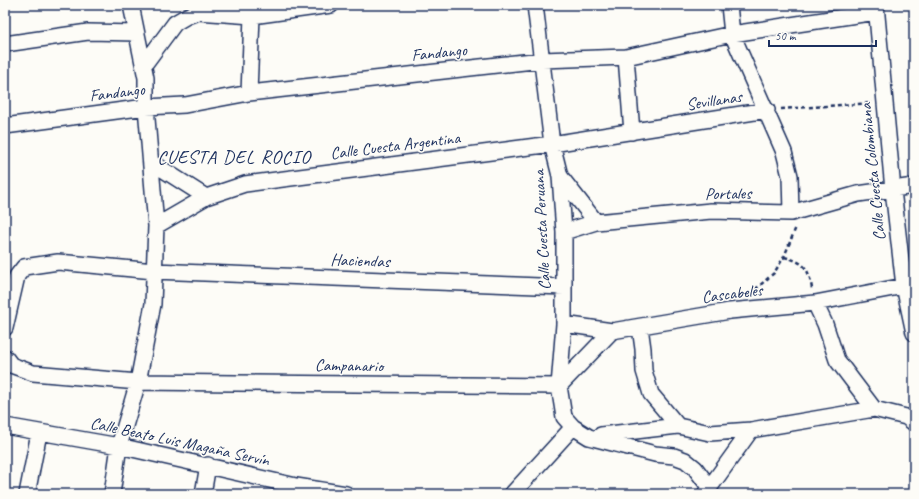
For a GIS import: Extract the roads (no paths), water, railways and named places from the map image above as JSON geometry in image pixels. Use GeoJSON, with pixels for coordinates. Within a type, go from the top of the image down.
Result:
{"type":"FeatureCollection","features":[{"type":"Feature","properties":{"kind":"street"},"geometry":{"type":"LineString","coordinates":[[112,494],[119,446],[138,382],[153,304],[156,226],[146,106],[146,78],[131,5]]}},
{"type":"Feature","properties":{"kind":"street"},"geometry":{"type":"LineString","coordinates":[[144,65],[175,23],[198,12],[252,16],[331,5]]}},
{"type":"Feature","properties":{"kind":"street","name":"Calle Cuesta Peruana"},"geometry":{"type":"LineString","coordinates":[[535,5],[552,144],[560,176],[564,232],[564,324],[559,386],[564,417],[573,427]]}},
{"type":"Feature","properties":{"kind":"street"},"geometry":{"type":"LineString","coordinates":[[729,5],[732,34],[767,110],[784,152],[790,176],[795,218]]}},
{"type":"Feature","properties":{"kind":"street","name":"Fandango"},"geometry":{"type":"LineString","coordinates":[[5,126],[146,106],[185,105],[249,93],[542,60],[626,57],[732,34],[876,8]]}},
{"type":"Feature","properties":{"kind":"street","name":"Calle Cuesta Colombiana"},"geometry":{"type":"LineString","coordinates":[[876,8],[884,102],[904,286],[914,333]]}},
{"type":"Feature","properties":{"kind":"street"},"geometry":{"type":"LineString","coordinates":[[249,93],[252,16]]}},
{"type":"Feature","properties":{"kind":"street"},"geometry":{"type":"LineString","coordinates":[[5,44],[88,32],[136,33]]}},
{"type":"Feature","properties":{"kind":"street"},"geometry":{"type":"LineString","coordinates":[[626,57],[632,132]]}},
{"type":"Feature","properties":{"kind":"street","name":"Sevillanas"},"geometry":{"type":"LineString","coordinates":[[552,144],[767,110]]}},
{"type":"Feature","properties":{"kind":"street","name":"Calle Cuesta Argentina"},"geometry":{"type":"LineString","coordinates":[[156,226],[206,197],[245,184],[552,144]]}},
{"type":"Feature","properties":{"kind":"street"},"geometry":{"type":"LineString","coordinates":[[151,162],[206,197]]}},
{"type":"Feature","properties":{"kind":"street"},"geometry":{"type":"LineString","coordinates":[[560,176],[596,222]]}},
{"type":"Feature","properties":{"kind":"street","name":"Portales"},"geometry":{"type":"LineString","coordinates":[[564,232],[596,222],[711,211],[795,218],[858,194],[914,186]]}},
{"type":"Feature","properties":{"kind":"street","name":"Haciendas"},"geometry":{"type":"LineString","coordinates":[[5,328],[17,276],[24,267],[39,263],[58,262],[154,271],[564,287]]}},
{"type":"Feature","properties":{"kind":"street","name":"Cascabeles"},"geometry":{"type":"LineString","coordinates":[[564,324],[612,331],[730,311],[815,303],[904,286]]}},
{"type":"Feature","properties":{"kind":"street"},"geometry":{"type":"LineString","coordinates":[[815,303],[825,324],[836,360],[874,409]]}},
{"type":"Feature","properties":{"kind":"street"},"geometry":{"type":"LineString","coordinates":[[640,327],[644,349],[644,371],[651,394],[678,426]]}},
{"type":"Feature","properties":{"kind":"street"},"geometry":{"type":"LineString","coordinates":[[559,386],[612,331]]}},
{"type":"Feature","properties":{"kind":"street","name":"Campanario"},"geometry":{"type":"LineString","coordinates":[[5,357],[11,365],[33,373],[138,382],[559,386]]}},
{"type":"Feature","properties":{"kind":"street"},"geometry":{"type":"LineString","coordinates":[[589,437],[678,426],[710,433],[751,430],[874,409],[906,417],[914,422]]}},
{"type":"Feature","properties":{"kind":"street","name":"Calle Beato Luis Magaña Servín"},"geometry":{"type":"LineString","coordinates":[[5,426],[119,446],[208,465],[295,490],[346,494]]}},
{"type":"Feature","properties":{"kind":"street"},"geometry":{"type":"LineString","coordinates":[[512,494],[573,427],[589,437],[655,454],[674,456],[685,460],[695,468],[707,491],[751,430]]}},
{"type":"Feature","properties":{"kind":"street"},"geometry":{"type":"LineString","coordinates":[[27,494],[39,433]]}},
{"type":"Feature","properties":{"kind":"street"},"geometry":{"type":"LineString","coordinates":[[203,494],[208,465]]}},
{"type":"Feature","properties":{"kind":"district","name":"CUESTA DEL ROCIO"},"geometry":{"type":"Point","coordinates":[234,156]}}]}
